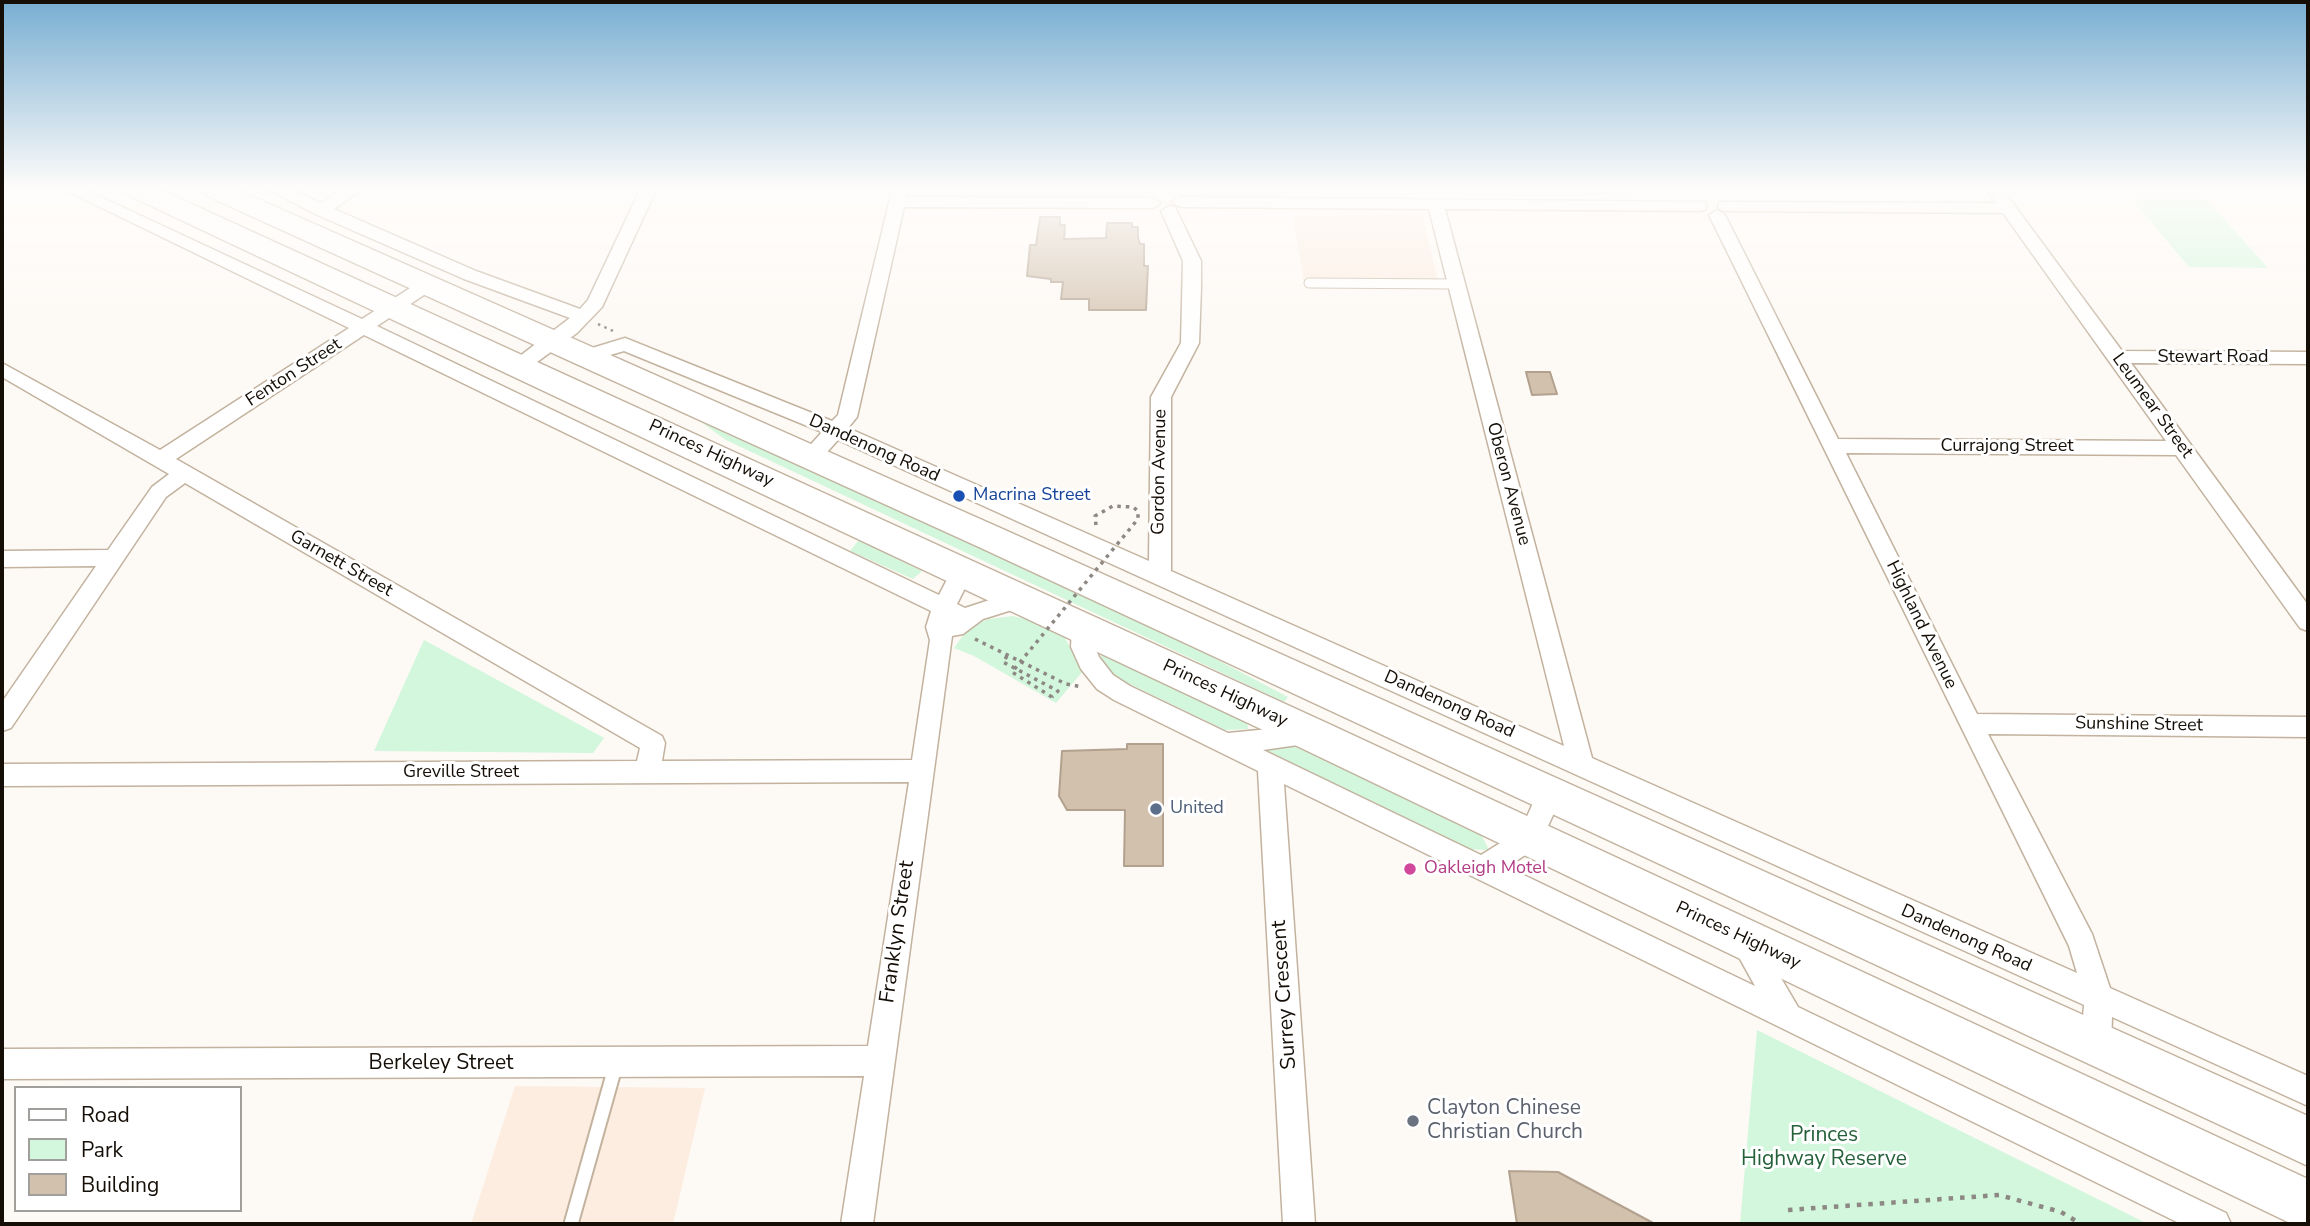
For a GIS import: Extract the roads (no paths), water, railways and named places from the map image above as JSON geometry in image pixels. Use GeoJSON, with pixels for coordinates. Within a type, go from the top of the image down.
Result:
{"type":"FeatureCollection","features":[{"type":"Feature","properties":{"kind":"highway","name":"Princes Highway"},"geometry":{"type":"LineString","coordinates":[[263,247],[1313,735],[2308,1205]]}},
{"type":"Feature","properties":{"kind":"highway","name":"Princes Highway"},"geometry":{"type":"LineString","coordinates":[[343,247],[811,457],[1566,778],[2096,1043],[2308,1141]]}},
{"type":"Feature","properties":{"kind":"street"},"geometry":{"type":"LineString","coordinates":[[195,247],[943,607],[968,627]]}},
{"type":"Feature","properties":{"kind":"street"},"geometry":{"type":"LineString","coordinates":[[407,247],[470,275],[584,317]]}},
{"type":"Feature","properties":{"kind":"street"},"geometry":{"type":"LineString","coordinates":[[519,366],[584,317],[599,298],[622,247]]}},
{"type":"Feature","properties":{"kind":"street"},"geometry":{"type":"LineString","coordinates":[[811,457],[837,431],[849,410],[885,247]]}},
{"type":"Feature","properties":{"kind":"street","name":"Gordon Avenue"},"geometry":{"type":"LineString","coordinates":[[1160,577],[1161,397],[1190,342],[1192,261],[1186,247]]}},
{"type":"Feature","properties":{"kind":"street","name":"Oberon Avenue"},"geometry":{"type":"LineString","coordinates":[[1447,247],[1566,778]]}},
{"type":"Feature","properties":{"kind":"street","name":"Highland Avenue"},"geometry":{"type":"LineString","coordinates":[[1733,247],[2082,943],[2099,999],[2096,1043]]}},
{"type":"Feature","properties":{"kind":"street","name":"Leumear Street"},"geometry":{"type":"LineString","coordinates":[[2037,247],[2308,622]]}},
{"type":"Feature","properties":{"kind":"street","name":"Fenton Street"},"geometry":{"type":"LineString","coordinates":[[160,460],[427,285]]}},
{"type":"Feature","properties":{"kind":"street","name":"Dandenong Road"},"geometry":{"type":"LineString","coordinates":[[586,356],[625,344],[837,431],[1160,577],[1566,778],[2099,999],[2308,1091]]}},
{"type":"Feature","properties":{"kind":"street","name":"Stewart Road"},"geometry":{"type":"LineString","coordinates":[[2117,357],[2308,358]]}},
{"type":"Feature","properties":{"kind":"street","name":"Garnett Street"},"geometry":{"type":"LineString","coordinates":[[3,372],[653,743],[647,772]]}},
{"type":"Feature","properties":{"kind":"street","name":"Currajong Street"},"geometry":{"type":"LineString","coordinates":[[1833,446],[2182,448]]}},
{"type":"Feature","properties":{"kind":"street"},"geometry":{"type":"LineString","coordinates":[[2,721],[159,492],[183,474]]}},
{"type":"Feature","properties":{"kind":"street"},"geometry":{"type":"LineString","coordinates":[[2,559],[113,558]]}},
{"type":"Feature","properties":{"kind":"street","name":"Franklyn Street"},"geometry":{"type":"LineString","coordinates":[[858,1224],[921,771],[942,640],[937,627],[943,607],[962,572]]}},
{"type":"Feature","properties":{"kind":"street"},"geometry":{"type":"LineString","coordinates":[[942,640],[1020,599]]}},
{"type":"Feature","properties":{"kind":"street"},"geometry":{"type":"LineString","coordinates":[[1083,628],[1083,647],[1089,662],[1105,682],[1122,693],[2216,1224]]}},
{"type":"Feature","properties":{"kind":"street","name":"Sunshine Street"},"geometry":{"type":"LineString","coordinates":[[1970,724],[2308,727]]}},
{"type":"Feature","properties":{"kind":"street"},"geometry":{"type":"LineString","coordinates":[[1228,743],[1313,735]]}},
{"type":"Feature","properties":{"kind":"street","name":"Surrey Crescent"},"geometry":{"type":"LineString","coordinates":[[1270,765],[1300,1224]]}},
{"type":"Feature","properties":{"kind":"street","name":"Greville Street"},"geometry":{"type":"LineString","coordinates":[[2,775],[921,771]]}},
{"type":"Feature","properties":{"kind":"street"},"geometry":{"type":"LineString","coordinates":[[1484,867],[1530,838],[1566,778]]}},
{"type":"Feature","properties":{"kind":"street"},"geometry":{"type":"LineString","coordinates":[[1742,938],[1788,1017]]}},
{"type":"Feature","properties":{"kind":"street","name":"Berkeley Street"},"geometry":{"type":"LineString","coordinates":[[2,1064],[880,1061]]}},
{"type":"Feature","properties":{"kind":"lane"},"geometry":{"type":"LineString","coordinates":[[1309,283],[1456,284]]}},
{"type":"Feature","properties":{"kind":"lane"},"geometry":{"type":"LineString","coordinates":[[571,1224],[616,1064]]}},
{"type":"Feature","properties":{"kind":"place","name":"Macrina Street"},"geometry":{"type":"Point","coordinates":[959,496]}},
{"type":"Feature","properties":{"kind":"place","name":"United"},"geometry":{"type":"Point","coordinates":[1156,809]}},
{"type":"Feature","properties":{"kind":"place","name":"Oakleigh Motel"},"geometry":{"type":"Point","coordinates":[1410,869]}},
{"type":"Feature","properties":{"kind":"place","name":"Clayton Chinese Christian Church"},"geometry":{"type":"Point","coordinates":[1413,1121]}},
{"type":"Feature","properties":{"kind":"park label","name":"Princes Highway Reserve"},"geometry":{"type":"Point","coordinates":[1824,1148]}}]}
